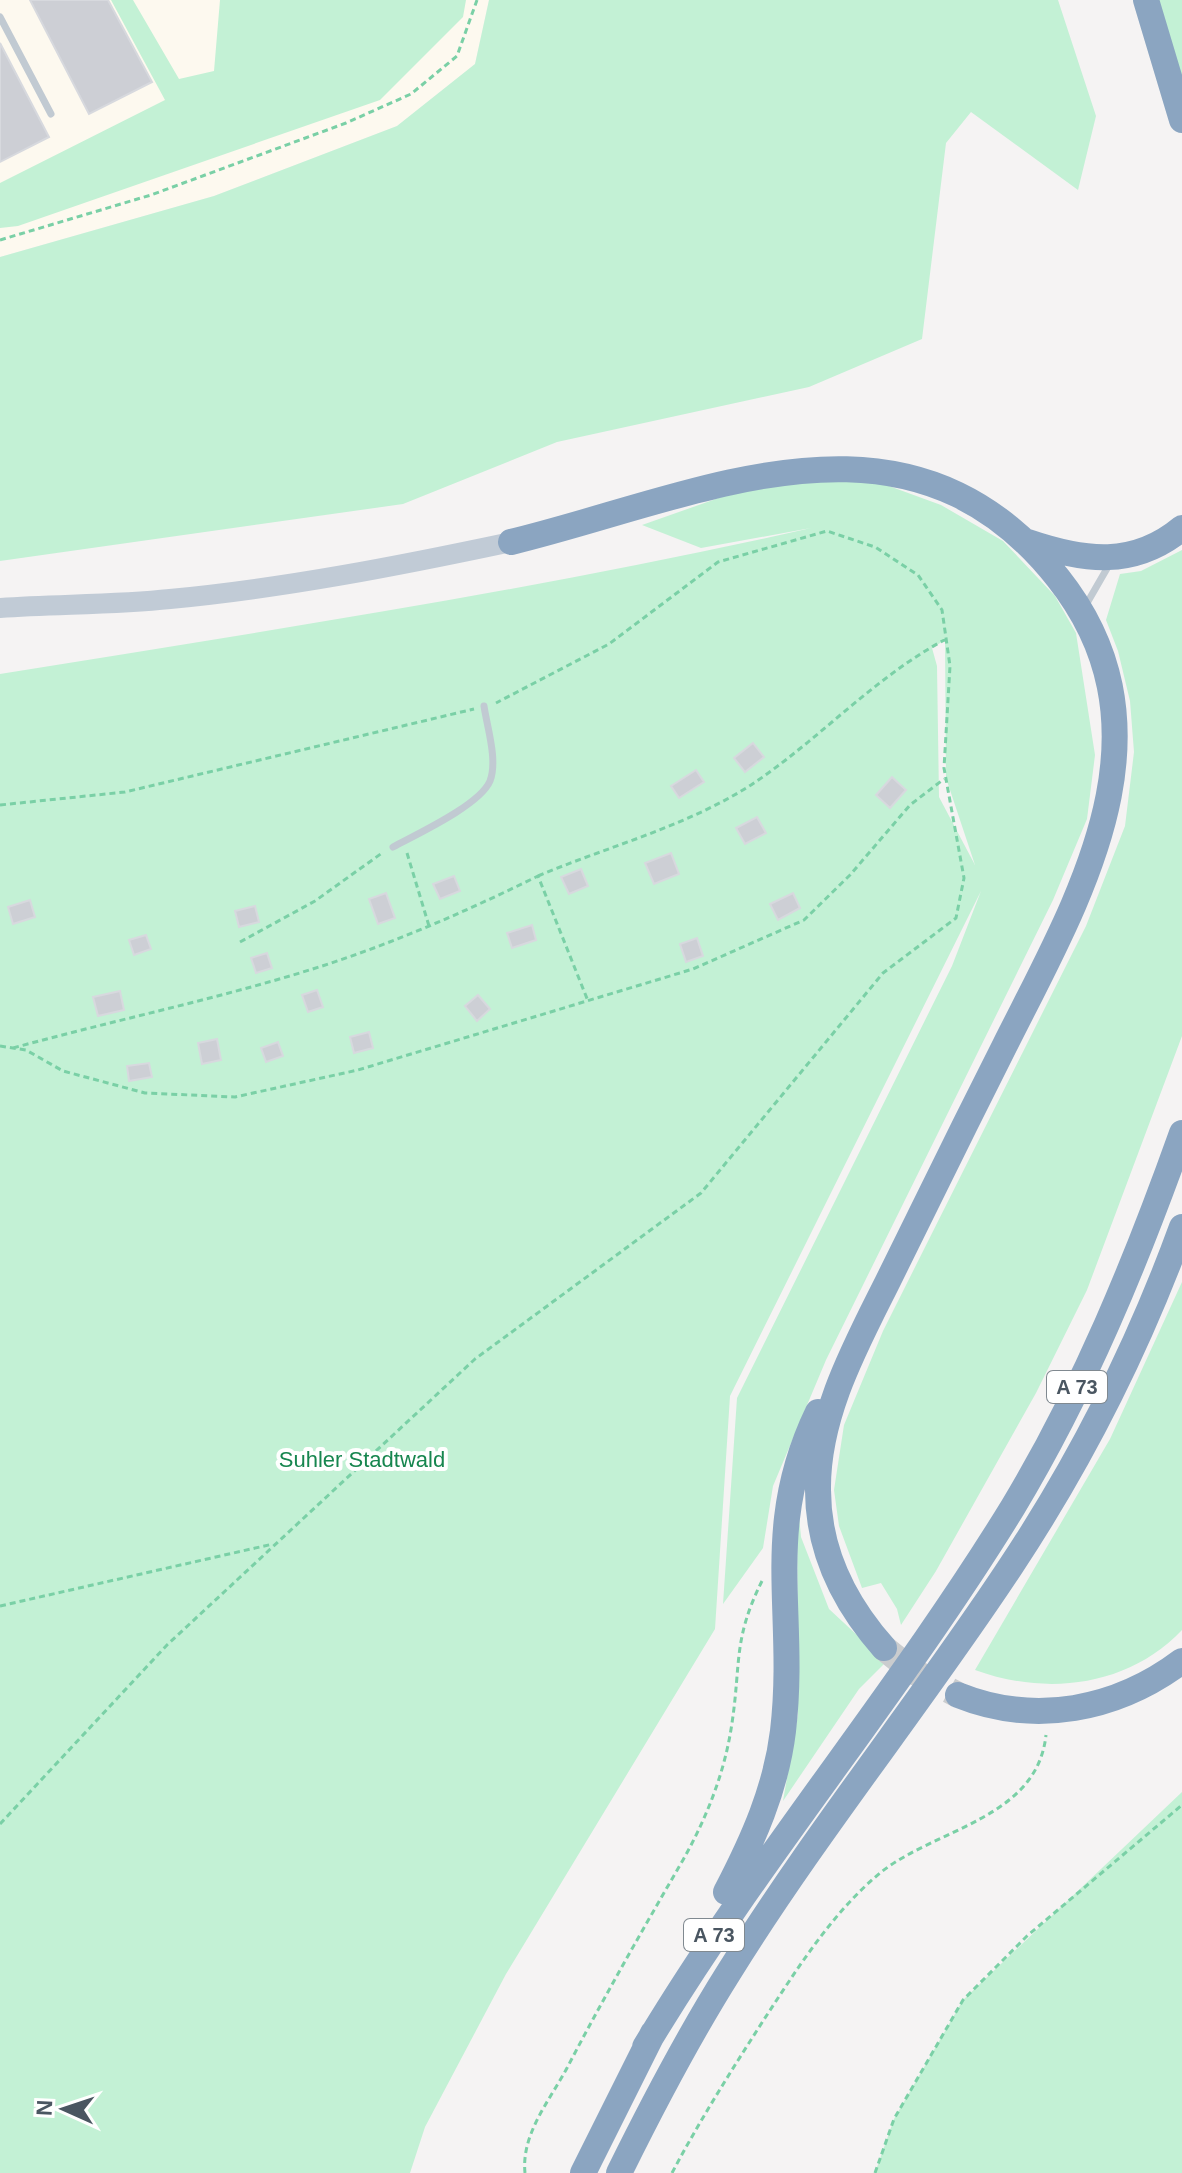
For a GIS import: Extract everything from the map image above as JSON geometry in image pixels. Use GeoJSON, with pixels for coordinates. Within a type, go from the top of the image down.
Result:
{"type":"FeatureCollection","features":[{"type":"Feature","properties":{"kind":"highway"},"geometry":{"type":"LineString","coordinates":[[1146,0],[1182,120]]}},
{"type":"Feature","properties":{"kind":"highway"},"geometry":{"type":"LineString","coordinates":[[511,542],[743,479],[820,467],[881,471],[938,487],[975,504],[1024,541],[1058,577],[1081,613],[1102,661],[1114,726],[1114,777],[1102,833],[1061,934],[865,1327],[809,1431],[788,1495],[783,1558],[785,1698],[774,1784],[743,1860],[645,2047]]}},
{"type":"Feature","properties":{"kind":"highway"},"geometry":{"type":"LineString","coordinates":[[1024,541],[1073,555],[1112,559],[1153,549],[1182,528]]}},
{"type":"Feature","properties":{"kind":"highway","name":"A 73"},"geometry":{"type":"LineString","coordinates":[[583,2173],[645,2047],[722,1922],[885,1694],[1012,1508],[1064,1416],[1112,1315],[1182,1133]]}},
{"type":"Feature","properties":{"kind":"highway","name":"A 73"},"geometry":{"type":"LineString","coordinates":[[619,2173],[668,2074],[729,1971],[815,1843],[961,1640],[1052,1500],[1091,1429],[1182,1227]]}},
{"type":"Feature","properties":{"kind":"highway"},"geometry":{"type":"LineString","coordinates":[[865,1327],[824,1433],[818,1505],[824,1544],[838,1583],[884,1648]]}},
{"type":"Feature","properties":{"kind":"highway"},"geometry":{"type":"LineString","coordinates":[[958,1695],[1007,1709],[1048,1711],[1111,1701],[1142,1687],[1182,1661]]}},
{"type":"Feature","properties":{"kind":"main road"},"geometry":{"type":"LineString","coordinates":[[0,608],[167,600],[265,589],[511,542]]}},
{"type":"Feature","properties":{"kind":"lane"},"geometry":{"type":"LineString","coordinates":[[0,17],[51,114]]}},
{"type":"Feature","properties":{"kind":"lane"},"geometry":{"type":"LineString","coordinates":[[1081,613],[1112,559]]}},
{"type":"Feature","properties":{"kind":"lane"},"geometry":{"type":"LineString","coordinates":[[393,847],[473,802],[490,780],[491,750],[484,706]]}},
{"type":"Feature","properties":{"kind":"path"},"geometry":{"type":"LineString","coordinates":[[0,240],[151,195],[346,123],[411,94],[457,56],[477,0]]}},
{"type":"Feature","properties":{"kind":"path"},"geometry":{"type":"LineString","coordinates":[[0,805],[125,792],[484,706],[609,644],[718,562],[827,531],[875,547],[918,575],[942,610],[950,666],[946,778],[964,878],[956,918],[883,973],[701,1193],[475,1359],[167,1645],[0,1824]]}},
{"type":"Feature","properties":{"kind":"path"},"geometry":{"type":"LineString","coordinates":[[11,1048],[138,1018],[320,967],[429,926],[538,876],[650,835],[721,802],[768,773],[892,672],[946,639]]}},
{"type":"Feature","properties":{"kind":"path"},"geometry":{"type":"LineString","coordinates":[[0,1046],[26,1050],[63,1071],[145,1093],[235,1097],[358,1070],[693,969],[804,920],[850,875],[910,805],[946,778]]}},
{"type":"Feature","properties":{"kind":"path"},"geometry":{"type":"LineString","coordinates":[[404,841],[429,926]]}},
{"type":"Feature","properties":{"kind":"path"},"geometry":{"type":"LineString","coordinates":[[240,942],[315,901],[393,847]]}},
{"type":"Feature","properties":{"kind":"path"},"geometry":{"type":"LineString","coordinates":[[538,876],[588,1001]]}},
{"type":"Feature","properties":{"kind":"path"},"geometry":{"type":"LineString","coordinates":[[0,1606],[277,1543]]}},
{"type":"Feature","properties":{"kind":"path"},"geometry":{"type":"LineString","coordinates":[[525,2173],[524,2156],[536,2123],[633,1943],[683,1858],[712,1799],[728,1744],[739,1637],[763,1579]]}},
{"type":"Feature","properties":{"kind":"path"},"geometry":{"type":"LineString","coordinates":[[672,2173],[733,2066],[836,1918],[897,1861],[993,1811],[1024,1788],[1043,1753],[1048,1711]]}},
{"type":"Feature","properties":{"kind":"path"},"geometry":{"type":"LineString","coordinates":[[875,2173],[894,2119],[963,2000],[1027,1936],[1182,1805]]}},
{"type":"Feature","properties":{"kind":"shaded area"},"geometry":{"type":"Polygon","coordinates":[[[0,0],[489,0],[475,64],[397,126],[214,196],[0,257],[0,0]]]}},
{"type":"Feature","properties":{"kind":"green space"},"geometry":{"type":"Polygon","coordinates":[[[111,0],[133,0],[179,79],[214,71],[220,0],[466,0],[463,17],[380,100],[18,226],[0,228],[0,183],[165,100],[111,0]]]}},
{"type":"Feature","properties":{"kind":"green space"},"geometry":{"type":"Polygon","coordinates":[[[489,0],[1058,0],[1096,116],[1078,190],[971,112],[946,143],[922,339],[809,387],[557,442],[403,504],[0,561],[0,257],[214,196],[397,126],[475,64],[489,0]]]}},
{"type":"Feature","properties":{"kind":"green space"},"geometry":{"type":"Polygon","coordinates":[[[1155,0],[1182,0],[1182,85],[1155,0]]]}},
{"type":"Feature","properties":{"kind":"green space","name":"Suhler Stadtwald"},"geometry":{"type":"Polygon","coordinates":[[[764,482],[878,482],[941,505],[1003,541],[1055,596],[1076,633],[1095,755],[1087,819],[1053,900],[826,1360],[773,1486],[763,1548],[723,1604],[737,1398],[952,966],[981,891],[730,1396],[715,1629],[506,1974],[425,2127],[410,2173],[0,2173],[0,674],[508,589],[811,528],[701,548],[642,525],[764,482]],[[945,640],[932,648],[937,666],[939,797],[975,865],[946,778],[945,640]]]}},
{"type":"Feature","properties":{"kind":"green space"},"geometry":{"type":"Polygon","coordinates":[[[1182,550],[1182,1036],[1087,1290],[1036,1393],[936,1571],[901,1625],[897,1609],[881,1583],[862,1588],[839,1526],[834,1490],[844,1425],[883,1331],[1086,926],[1125,826],[1134,752],[1130,701],[1118,651],[1106,620],[1120,574],[1141,571],[1182,550]]]}},
{"type":"Feature","properties":{"kind":"green space"},"geometry":{"type":"Polygon","coordinates":[[[1182,1282],[1182,1630],[1161,1649],[1137,1664],[1085,1681],[1030,1683],[975,1670],[1110,1439],[1182,1282]]]}},
{"type":"Feature","properties":{"kind":"green space"},"geometry":{"type":"Polygon","coordinates":[[[797,1494],[801,1537],[829,1609],[886,1662],[859,1689],[783,1801],[798,1715],[797,1494]]]}},
{"type":"Feature","properties":{"kind":"green space"},"geometry":{"type":"Polygon","coordinates":[[[1182,1792],[1182,2173],[875,2173],[894,2119],[963,2000],[1182,1792]]]}},
{"type":"Feature","properties":{"kind":"building"},"geometry":{"type":"Polygon","coordinates":[[[30,0],[108,0],[152,82],[89,114],[30,0]]]}},
{"type":"Feature","properties":{"kind":"building"},"geometry":{"type":"Polygon","coordinates":[[[0,43],[49,137],[0,162],[0,43]]]}},
{"type":"Feature","properties":{"kind":"building"},"geometry":{"type":"Polygon","coordinates":[[[753,743],[764,757],[745,772],[734,758],[753,743]]]}},
{"type":"Feature","properties":{"kind":"building"},"geometry":{"type":"Polygon","coordinates":[[[696,770],[704,782],[679,798],[671,786],[696,770]]]}},
{"type":"Feature","properties":{"kind":"building"},"geometry":{"type":"Polygon","coordinates":[[[892,777],[906,790],[890,808],[876,795],[892,777]]]}},
{"type":"Feature","properties":{"kind":"building"},"geometry":{"type":"Polygon","coordinates":[[[757,817],[766,833],[745,844],[736,828],[757,817]]]}},
{"type":"Feature","properties":{"kind":"building"},"geometry":{"type":"Polygon","coordinates":[[[671,853],[679,874],[654,884],[645,863],[671,853]]]}},
{"type":"Feature","properties":{"kind":"building"},"geometry":{"type":"Polygon","coordinates":[[[581,869],[588,886],[569,894],[561,877],[581,869]]]}},
{"type":"Feature","properties":{"kind":"building"},"geometry":{"type":"Polygon","coordinates":[[[454,876],[460,891],[440,899],[433,884],[454,876]]]}},
{"type":"Feature","properties":{"kind":"building"},"geometry":{"type":"Polygon","coordinates":[[[386,893],[395,918],[378,924],[369,899],[386,893]]]}},
{"type":"Feature","properties":{"kind":"building"},"geometry":{"type":"Polygon","coordinates":[[[793,893],[800,908],[778,920],[770,904],[793,893]]]}},
{"type":"Feature","properties":{"kind":"building"},"geometry":{"type":"Polygon","coordinates":[[[30,900],[35,917],[13,924],[8,907],[30,900]]]}},
{"type":"Feature","properties":{"kind":"building"},"geometry":{"type":"Polygon","coordinates":[[[255,906],[259,922],[239,927],[235,911],[255,906]]]}},
{"type":"Feature","properties":{"kind":"building"},"geometry":{"type":"Polygon","coordinates":[[[532,925],[536,940],[512,948],[507,933],[532,925]]]}},
{"type":"Feature","properties":{"kind":"building"},"geometry":{"type":"Polygon","coordinates":[[[146,935],[151,949],[134,955],[129,940],[146,935]]]}},
{"type":"Feature","properties":{"kind":"building"},"geometry":{"type":"Polygon","coordinates":[[[697,938],[703,956],[686,962],[680,944],[697,938]]]}},
{"type":"Feature","properties":{"kind":"building"},"geometry":{"type":"Polygon","coordinates":[[[267,953],[272,968],[256,973],[251,958],[267,953]]]}},
{"type":"Feature","properties":{"kind":"building"},"geometry":{"type":"Polygon","coordinates":[[[317,990],[323,1007],[308,1012],[302,995],[317,990]]]}},
{"type":"Feature","properties":{"kind":"building"},"geometry":{"type":"Polygon","coordinates":[[[120,991],[124,1010],[98,1016],[93,997],[120,991]]]}},
{"type":"Feature","properties":{"kind":"building"},"geometry":{"type":"Polygon","coordinates":[[[478,995],[490,1009],[477,1021],[465,1006],[478,995]]]}},
{"type":"Feature","properties":{"kind":"building"},"geometry":{"type":"Polygon","coordinates":[[[369,1032],[373,1048],[354,1053],[350,1037],[369,1032]]]}},
{"type":"Feature","properties":{"kind":"building"},"geometry":{"type":"Polygon","coordinates":[[[217,1039],[221,1060],[202,1064],[198,1043],[217,1039]]]}},
{"type":"Feature","properties":{"kind":"building"},"geometry":{"type":"Polygon","coordinates":[[[278,1042],[283,1056],[266,1062],[261,1048],[278,1042]]]}},
{"type":"Feature","properties":{"kind":"building"},"geometry":{"type":"Polygon","coordinates":[[[149,1063],[152,1077],[129,1081],[127,1066],[149,1063]]]}},
{"type":"Feature","properties":{"kind":"tunnel"},"geometry":{"type":"LineString","coordinates":[[884,1648],[911,1670],[958,1695]]}}]}
